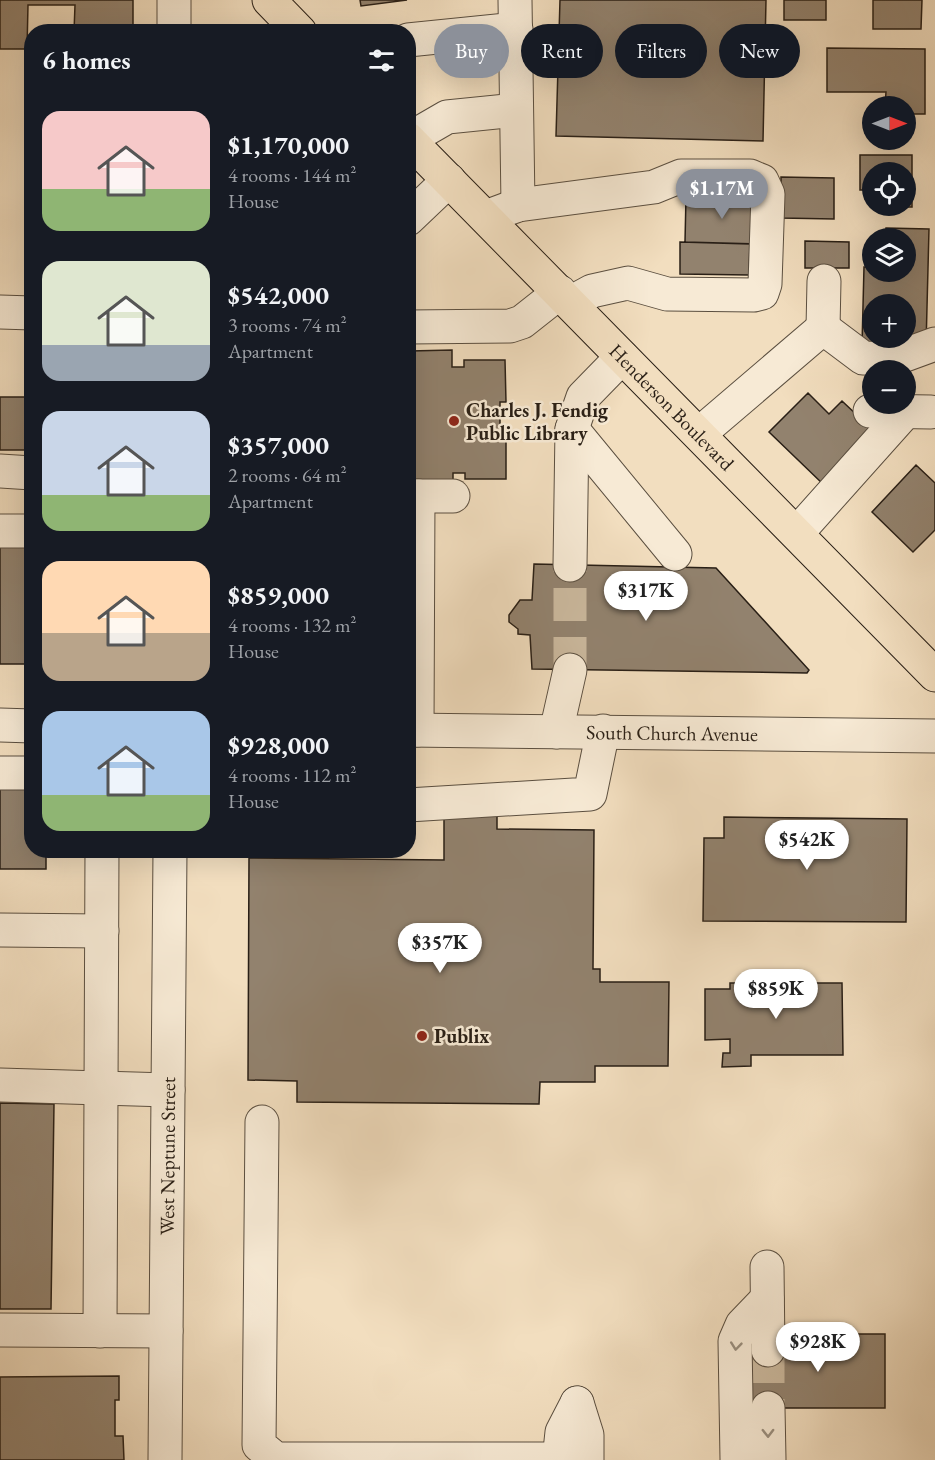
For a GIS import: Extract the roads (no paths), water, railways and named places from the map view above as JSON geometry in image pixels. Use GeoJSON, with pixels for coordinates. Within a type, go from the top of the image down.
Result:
{"type":"FeatureCollection","features":[{"type":"Feature","properties":{"kind":"main road","name":"Henderson Boulevard"},"geometry":{"type":"LineString","coordinates":[[416,147],[935,675]]}},
{"type":"Feature","properties":{"kind":"street"},"geometry":{"type":"LineString","coordinates":[[174,0],[174,24]]}},
{"type":"Feature","properties":{"kind":"street"},"geometry":{"type":"LineString","coordinates":[[416,38],[516,14],[518,205]]}},
{"type":"Feature","properties":{"kind":"street"},"geometry":{"type":"LineString","coordinates":[[416,134],[447,117],[516,110]]}},
{"type":"Feature","properties":{"kind":"street"},"geometry":{"type":"LineString","coordinates":[[416,327],[510,326],[522,322],[565,297],[628,283],[667,294],[754,295],[762,293],[765,284],[768,194],[762,181],[750,176],[681,176],[654,187],[518,205],[486,217]]}},
{"type":"Feature","properties":{"kind":"street"},"geometry":{"type":"LineString","coordinates":[[416,211],[449,180]]}},
{"type":"Feature","properties":{"kind":"street"},"geometry":{"type":"LineString","coordinates":[[699,434],[823,328],[824,281]]}},
{"type":"Feature","properties":{"kind":"street"},"geometry":{"type":"LineString","coordinates":[[0,312],[24,313]]}},
{"type":"Feature","properties":{"kind":"street"},"geometry":{"type":"LineString","coordinates":[[823,328],[863,358],[894,359],[935,344]]}},
{"type":"Feature","properties":{"kind":"street"},"geometry":{"type":"LineString","coordinates":[[570,564],[572,429],[582,397],[622,357]]}},
{"type":"Feature","properties":{"kind":"street"},"geometry":{"type":"LineString","coordinates":[[797,533],[916,414]]}},
{"type":"Feature","properties":{"kind":"street"},"geometry":{"type":"LineString","coordinates":[[572,429],[675,554]]}},
{"type":"Feature","properties":{"kind":"street"},"geometry":{"type":"LineString","coordinates":[[0,471],[24,472]]}},
{"type":"Feature","properties":{"kind":"street"},"geometry":{"type":"LineString","coordinates":[[416,496],[453,496]]}},
{"type":"Feature","properties":{"kind":"street"},"geometry":{"type":"LineString","coordinates":[[0,531],[24,531]]}},
{"type":"Feature","properties":{"kind":"street"},"geometry":{"type":"LineString","coordinates":[[556,732],[570,670]]}},
{"type":"Feature","properties":{"kind":"street"},"geometry":{"type":"LineString","coordinates":[[0,725],[24,726]]}},
{"type":"Feature","properties":{"kind":"street","name":"South Church Avenue"},"geometry":{"type":"LineString","coordinates":[[416,730],[935,736]]}},
{"type":"Feature","properties":{"kind":"street"},"geometry":{"type":"LineString","coordinates":[[416,805],[590,794],[603,731]]}},
{"type":"Feature","properties":{"kind":"street"},"geometry":{"type":"LineString","coordinates":[[0,773],[24,773]]}},
{"type":"Feature","properties":{"kind":"street"},"geometry":{"type":"LineString","coordinates":[[100,1331],[102,858]]}},
{"type":"Feature","properties":{"kind":"street","name":"West Neptune Street"},"geometry":{"type":"LineString","coordinates":[[165,1460],[170,858]]}},
{"type":"Feature","properties":{"kind":"street"},"geometry":{"type":"LineString","coordinates":[[0,930],[102,931]]}},
{"type":"Feature","properties":{"kind":"street"},"geometry":{"type":"LineString","coordinates":[[0,1085],[168,1090]]}},
{"type":"Feature","properties":{"kind":"street"},"geometry":{"type":"LineString","coordinates":[[262,1122],[259,1445],[276,1459],[559,1460],[562,1432],[577,1403],[586,1435],[586,1460]]}},
{"type":"Feature","properties":{"kind":"street"},"geometry":{"type":"LineString","coordinates":[[767,1267],[768,1350]]}},
{"type":"Feature","properties":{"kind":"street"},"geometry":{"type":"LineString","coordinates":[[753,1459],[735,1341],[742,1324],[767,1299]]}},
{"type":"Feature","properties":{"kind":"street"},"geometry":{"type":"LineString","coordinates":[[0,1330],[166,1331]]}},
{"type":"Feature","properties":{"kind":"street"},"geometry":{"type":"LineString","coordinates":[[753,1459],[768,1408]]}},
{"type":"Feature","properties":{"kind":"tunnel"},"geometry":{"type":"LineString","coordinates":[[570,565],[570,670]]}},
{"type":"Feature","properties":{"kind":"tunnel"},"geometry":{"type":"LineString","coordinates":[[768,1350],[768,1408]]}},
{"type":"Feature","properties":{"kind":"place","name":"Charles J. Fendig Public Library"},"geometry":{"type":"Point","coordinates":[454,421]}},
{"type":"Feature","properties":{"kind":"place","name":"Publix"},"geometry":{"type":"Point","coordinates":[422,1036]}}]}
